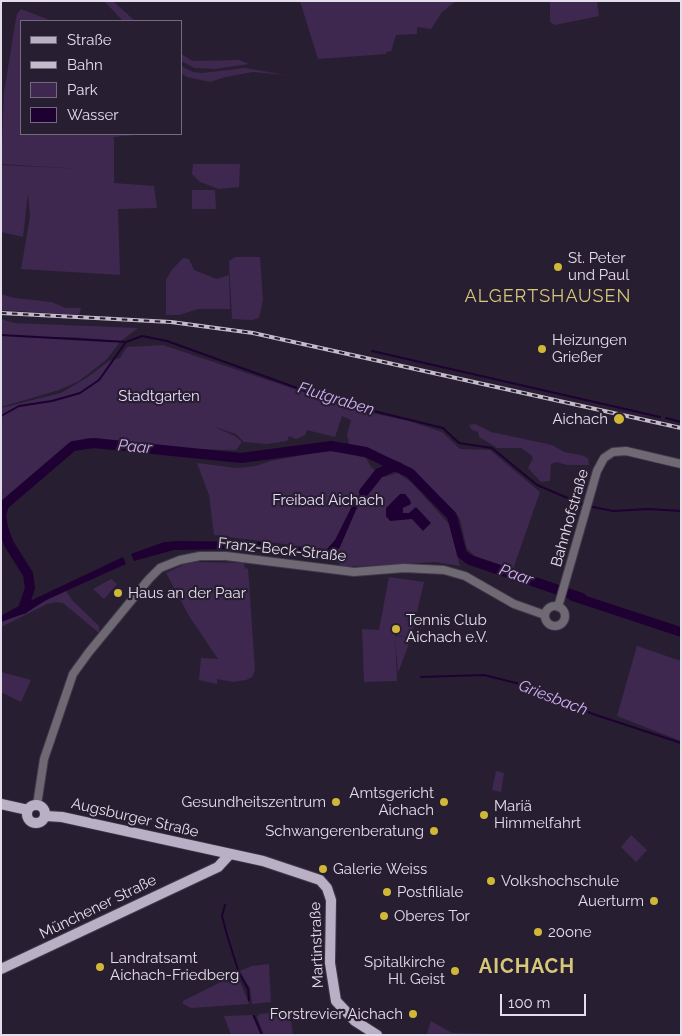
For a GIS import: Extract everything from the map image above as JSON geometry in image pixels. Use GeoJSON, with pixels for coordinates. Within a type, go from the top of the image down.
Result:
{"type":"FeatureCollection","features":[{"type":"Feature","properties":{"kind":"main road","name":"Augsburger Straße"},"geometry":{"type":"LineString","coordinates":[[1,804],[28,810],[27,816],[33,823],[42,822],[46,816],[62,816],[286,867],[325,883],[330,893]]}},
{"type":"Feature","properties":{"kind":"main road"},"geometry":{"type":"LineString","coordinates":[[28,810],[32,806],[37,805],[44,808],[46,816]]}},
{"type":"Feature","properties":{"kind":"main road"},"geometry":{"type":"LineString","coordinates":[[208,871],[214,865],[218,852]]}},
{"type":"Feature","properties":{"kind":"main road","name":"Münchener Straße"},"geometry":{"type":"LineString","coordinates":[[1,969],[218,867],[230,854]]}},
{"type":"Feature","properties":{"kind":"main road","name":"Martinstraße"},"geometry":{"type":"LineString","coordinates":[[330,893],[330,964],[336,1001],[349,1016],[377,1035]]}},
{"type":"Feature","properties":{"kind":"street","name":"Bahnhofstraße"},"geometry":{"type":"LineString","coordinates":[[545,615],[550,625],[559,625],[564,621],[565,614],[558,607],[601,462],[613,452],[626,451],[681,464]]}},
{"type":"Feature","properties":{"kind":"street","name":"Franz-Beck-Straße"},"geometry":{"type":"LineString","coordinates":[[37,805],[44,759],[73,674],[149,579],[160,568],[180,560],[200,556],[226,556],[354,572],[404,568],[444,570],[471,579],[514,604],[545,615]]}},
{"type":"Feature","properties":{"kind":"street"},"geometry":{"type":"LineString","coordinates":[[545,615],[550,608],[558,607]]}},
{"type":"Feature","properties":{"kind":"green space"},"geometry":{"type":"Polygon","coordinates":[[[104,1],[113,1],[134,20],[122,20],[104,1]]]}},
{"type":"Feature","properties":{"kind":"green space"},"geometry":{"type":"Polygon","coordinates":[[[300,1],[456,1],[442,12],[431,29],[417,27],[417,34],[396,35],[391,51],[386,52],[386,54],[318,59],[300,1]]]}},
{"type":"Feature","properties":{"kind":"green space"},"geometry":{"type":"Polygon","coordinates":[[[550,1],[597,1],[599,16],[555,25],[550,22],[550,1]]]}},
{"type":"Feature","properties":{"kind":"green space"},"geometry":{"type":"Polygon","coordinates":[[[21,9],[49,20],[20,20],[20,135],[135,135],[114,137],[114,183],[154,186],[157,208],[118,209],[120,275],[21,269],[30,217],[28,193],[23,237],[1,232],[1,165],[81,169],[1,164],[4,93],[17,14],[21,9]]]}},
{"type":"Feature","properties":{"kind":"green space"},"geometry":{"type":"Polygon","coordinates":[[[182,55],[193,61],[239,60],[249,64],[215,69],[195,68],[182,62],[182,55]]]}},
{"type":"Feature","properties":{"kind":"green space"},"geometry":{"type":"Polygon","coordinates":[[[182,66],[193,72],[202,73],[245,68],[286,75],[253,72],[210,82],[187,77],[182,74],[182,66]]]}},
{"type":"Feature","properties":{"kind":"green space"},"geometry":{"type":"Polygon","coordinates":[[[193,164],[240,164],[239,187],[219,189],[200,182],[192,174],[193,164]]]}},
{"type":"Feature","properties":{"kind":"green space"},"geometry":{"type":"Polygon","coordinates":[[[192,190],[215,190],[216,209],[192,209],[192,190]]]}},
{"type":"Feature","properties":{"kind":"green space"},"geometry":{"type":"Polygon","coordinates":[[[235,257],[260,257],[263,300],[259,318],[252,320],[232,319],[229,261],[235,257]]]}},
{"type":"Feature","properties":{"kind":"green space"},"geometry":{"type":"Polygon","coordinates":[[[183,258],[189,259],[194,270],[217,279],[229,275],[230,309],[198,309],[179,315],[166,315],[166,280],[171,271],[183,258]]]}},
{"type":"Feature","properties":{"kind":"green space"},"geometry":{"type":"Polygon","coordinates":[[[1,294],[14,298],[51,302],[66,308],[81,308],[79,315],[1,310],[1,294]]]}},
{"type":"Feature","properties":{"kind":"green space"},"geometry":{"type":"Polygon","coordinates":[[[1,319],[14,323],[138,328],[121,341],[72,337],[26,337],[120,342],[106,360],[79,381],[59,390],[1,407],[1,319]]]}},
{"type":"Feature","properties":{"kind":"green space","name":"Stadtgarten"},"geometry":{"type":"Polygon","coordinates":[[[163,345],[357,410],[409,421],[442,432],[460,449],[490,450],[540,492],[513,569],[475,556],[467,549],[460,519],[451,508],[402,463],[349,444],[347,435],[351,420],[342,416],[335,437],[307,430],[305,435],[296,439],[289,436],[287,441],[267,444],[244,442],[236,434],[212,426],[235,436],[242,442],[236,450],[182,449],[87,438],[72,443],[28,479],[1,506],[1,408],[61,393],[88,377],[109,361],[120,358],[127,347],[163,345]]]}},
{"type":"Feature","properties":{"kind":"green space"},"geometry":{"type":"Polygon","coordinates":[[[475,424],[491,432],[552,445],[564,452],[581,455],[588,458],[589,465],[567,465],[556,462],[551,464],[550,481],[541,482],[528,468],[533,458],[531,455],[521,448],[497,448],[479,437],[478,432],[472,430],[469,425],[475,424]]]}},
{"type":"Feature","properties":{"kind":"green space","name":"Freibad Aichach"},"geometry":{"type":"Polygon","coordinates":[[[330,450],[366,458],[371,467],[384,477],[398,473],[411,482],[449,524],[460,566],[436,562],[343,567],[323,549],[214,535],[209,495],[197,463],[237,468],[256,466],[271,461],[330,450]]]}},
{"type":"Feature","properties":{"kind":"green space"},"geometry":{"type":"Polygon","coordinates":[[[197,562],[244,563],[245,569],[248,568],[255,670],[252,677],[246,680],[233,682],[217,679],[217,684],[199,680],[201,658],[218,659],[189,616],[166,573],[185,564],[197,562]]]}},
{"type":"Feature","properties":{"kind":"green space","name":"Tennis Club Aichach e.V."},"geometry":{"type":"Polygon","coordinates":[[[389,577],[424,582],[411,638],[398,673],[395,637],[397,681],[364,682],[362,629],[379,630],[389,577]]]}},
{"type":"Feature","properties":{"kind":"green space"},"geometry":{"type":"Polygon","coordinates":[[[111,579],[117,584],[104,599],[93,589],[111,579]]]}},
{"type":"Feature","properties":{"kind":"green space"},"geometry":{"type":"Polygon","coordinates":[[[66,591],[72,600],[99,626],[99,633],[63,603],[56,602],[47,604],[1,627],[1,622],[66,591]]]}},
{"type":"Feature","properties":{"kind":"green space"},"geometry":{"type":"Polygon","coordinates":[[[637,646],[681,661],[681,741],[617,716],[637,646]]]}},
{"type":"Feature","properties":{"kind":"green space"},"geometry":{"type":"Polygon","coordinates":[[[1,672],[31,680],[21,702],[1,692],[1,672]]]}},
{"type":"Feature","properties":{"kind":"green space"},"geometry":{"type":"Polygon","coordinates":[[[496,771],[504,773],[501,792],[492,790],[496,771]]]}},
{"type":"Feature","properties":{"kind":"green space"},"geometry":{"type":"Polygon","coordinates":[[[631,835],[647,850],[636,862],[621,847],[631,835]]]}},
{"type":"Feature","properties":{"kind":"green space"},"geometry":{"type":"Polygon","coordinates":[[[269,964],[271,1002],[252,1004],[250,988],[240,971],[252,966],[269,964]]]}},
{"type":"Feature","properties":{"kind":"green space"},"geometry":{"type":"Polygon","coordinates":[[[237,974],[249,1004],[191,1008],[183,1004],[183,1001],[237,974]]]}},
{"type":"Feature","properties":{"kind":"green space"},"geometry":{"type":"Polygon","coordinates":[[[290,1011],[293,1035],[264,1035],[257,1017],[259,1014],[290,1011]]]}},
{"type":"Feature","properties":{"kind":"green space"},"geometry":{"type":"Polygon","coordinates":[[[252,1015],[261,1035],[231,1035],[224,1016],[252,1015]]]}},
{"type":"Feature","properties":{"kind":"green space"},"geometry":{"type":"Polygon","coordinates":[[[431,1021],[452,1033],[501,1034],[431,1035],[427,1033],[431,1021]]]}},
{"type":"Feature","properties":{"kind":"water"},"geometry":{"type":"Polygon","coordinates":[[[370,480],[373,483],[356,510],[340,547],[334,555],[326,558],[236,549],[174,550],[134,561],[131,554],[164,542],[179,541],[260,542],[286,547],[327,549],[335,540],[352,506],[350,502],[357,498],[370,480]]]}},
{"type":"Feature","properties":{"kind":"water"},"geometry":{"type":"Polygon","coordinates":[[[400,494],[405,494],[411,504],[403,508],[403,513],[409,513],[416,507],[431,523],[423,531],[412,519],[390,521],[386,516],[386,508],[400,494]]]}},
{"type":"Feature","properties":{"kind":"water"},"geometry":{"type":"Polygon","coordinates":[[[123,557],[126,564],[46,600],[26,613],[1,622],[1,616],[13,609],[123,557]]]}},
{"type":"Feature","properties":{"kind":"water"},"geometry":{"type":"Polygon","coordinates":[[[571,591],[681,627],[681,637],[569,600],[571,591]]]}},
{"type":"Feature","properties":{"kind":"waterway"},"geometry":{"type":"LineString","coordinates":[[1,335],[126,342]]}},
{"type":"Feature","properties":{"kind":"waterway","name":"Flutgraben"},"geometry":{"type":"LineString","coordinates":[[1,416],[19,406],[52,401],[80,393],[99,380],[126,342],[142,336],[167,341],[333,401],[443,428],[459,443],[492,448],[537,485],[584,505]]}},
{"type":"Feature","properties":{"kind":"waterway"},"geometry":{"type":"LineString","coordinates":[[372,351],[660,417]]}},
{"type":"Feature","properties":{"kind":"waterway"},"geometry":{"type":"LineString","coordinates":[[666,418],[681,422]]}},
{"type":"Feature","properties":{"kind":"waterway","name":"Paar"},"geometry":{"type":"LineString","coordinates":[[23,609],[30,588],[28,574],[9,544],[3,528],[1,515],[4,505],[73,446],[94,443],[241,458],[331,446],[366,452],[395,466]]}},
{"type":"Feature","properties":{"kind":"waterway","name":"Paar"},"geometry":{"type":"LineString","coordinates":[[364,492],[379,473],[395,466],[410,473],[452,516],[462,554],[470,560],[582,598]]}},
{"type":"Feature","properties":{"kind":"waterway","name":"Flutgraben"},"geometry":{"type":"LineString","coordinates":[[588,506],[613,511],[648,509],[681,511]]}},
{"type":"Feature","properties":{"kind":"waterway","name":"Griesbach"},"geometry":{"type":"LineString","coordinates":[[421,677],[484,675],[524,685],[593,714],[681,743]]}},
{"type":"Feature","properties":{"kind":"waterway"},"geometry":{"type":"LineString","coordinates":[[225,905],[222,916],[239,973],[248,989],[249,1000]]}},
{"type":"Feature","properties":{"kind":"waterway"},"geometry":{"type":"LineString","coordinates":[[254,1016],[262,1035]]}},
{"type":"Feature","properties":{"kind":"railway"},"geometry":{"type":"LineString","coordinates":[[1,313],[171,322],[253,333],[681,428]]}},
{"type":"Feature","properties":{"kind":"place","name":"St. Peter und Paul"},"geometry":{"type":"Point","coordinates":[558,267]}},
{"type":"Feature","properties":{"kind":"place","name":"Heizungen Grießer"},"geometry":{"type":"Point","coordinates":[542,349]}},
{"type":"Feature","properties":{"kind":"place","name":"Aichach"},"geometry":{"type":"Point","coordinates":[619,419]}},
{"type":"Feature","properties":{"kind":"place","name":"Haus an der Paar"},"geometry":{"type":"Point","coordinates":[118,593]}},
{"type":"Feature","properties":{"kind":"place","name":"Tennis Club Aichach e.V."},"geometry":{"type":"Point","coordinates":[396,629]}},
{"type":"Feature","properties":{"kind":"place","name":"Gesundheitszentrum"},"geometry":{"type":"Point","coordinates":[336,802]}},
{"type":"Feature","properties":{"kind":"place","name":"Amtsgericht Aichach"},"geometry":{"type":"Point","coordinates":[444,802]}},
{"type":"Feature","properties":{"kind":"place","name":"Mariä Himmelfahrt"},"geometry":{"type":"Point","coordinates":[484,815]}},
{"type":"Feature","properties":{"kind":"place","name":"Schwangerenberatung"},"geometry":{"type":"Point","coordinates":[434,831]}},
{"type":"Feature","properties":{"kind":"place","name":"Galerie Weiss"},"geometry":{"type":"Point","coordinates":[323,869]}},
{"type":"Feature","properties":{"kind":"place","name":"Volkshochschule"},"geometry":{"type":"Point","coordinates":[491,881]}},
{"type":"Feature","properties":{"kind":"place","name":"Postfiliale"},"geometry":{"type":"Point","coordinates":[387,892]}},
{"type":"Feature","properties":{"kind":"place","name":"Auerturm"},"geometry":{"type":"Point","coordinates":[654,901]}},
{"type":"Feature","properties":{"kind":"place","name":"Oberes Tor"},"geometry":{"type":"Point","coordinates":[384,916]}},
{"type":"Feature","properties":{"kind":"place","name":"20one"},"geometry":{"type":"Point","coordinates":[538,932]}},
{"type":"Feature","properties":{"kind":"place","name":"Landratsamt Aichach-Friedberg"},"geometry":{"type":"Point","coordinates":[100,967]}},
{"type":"Feature","properties":{"kind":"place","name":"Spitalkirche Hl. Geist"},"geometry":{"type":"Point","coordinates":[455,971]}},
{"type":"Feature","properties":{"kind":"place","name":"Forstrevier Aichach"},"geometry":{"type":"Point","coordinates":[413,1014]}},
{"type":"Feature","properties":{"kind":"district","name":"ALGERTSHAUSEN"},"geometry":{"type":"Point","coordinates":[548,297]}},
{"type":"Feature","properties":{"kind":"district","name":"AICHACH"},"geometry":{"type":"Point","coordinates":[527,967]}}]}
